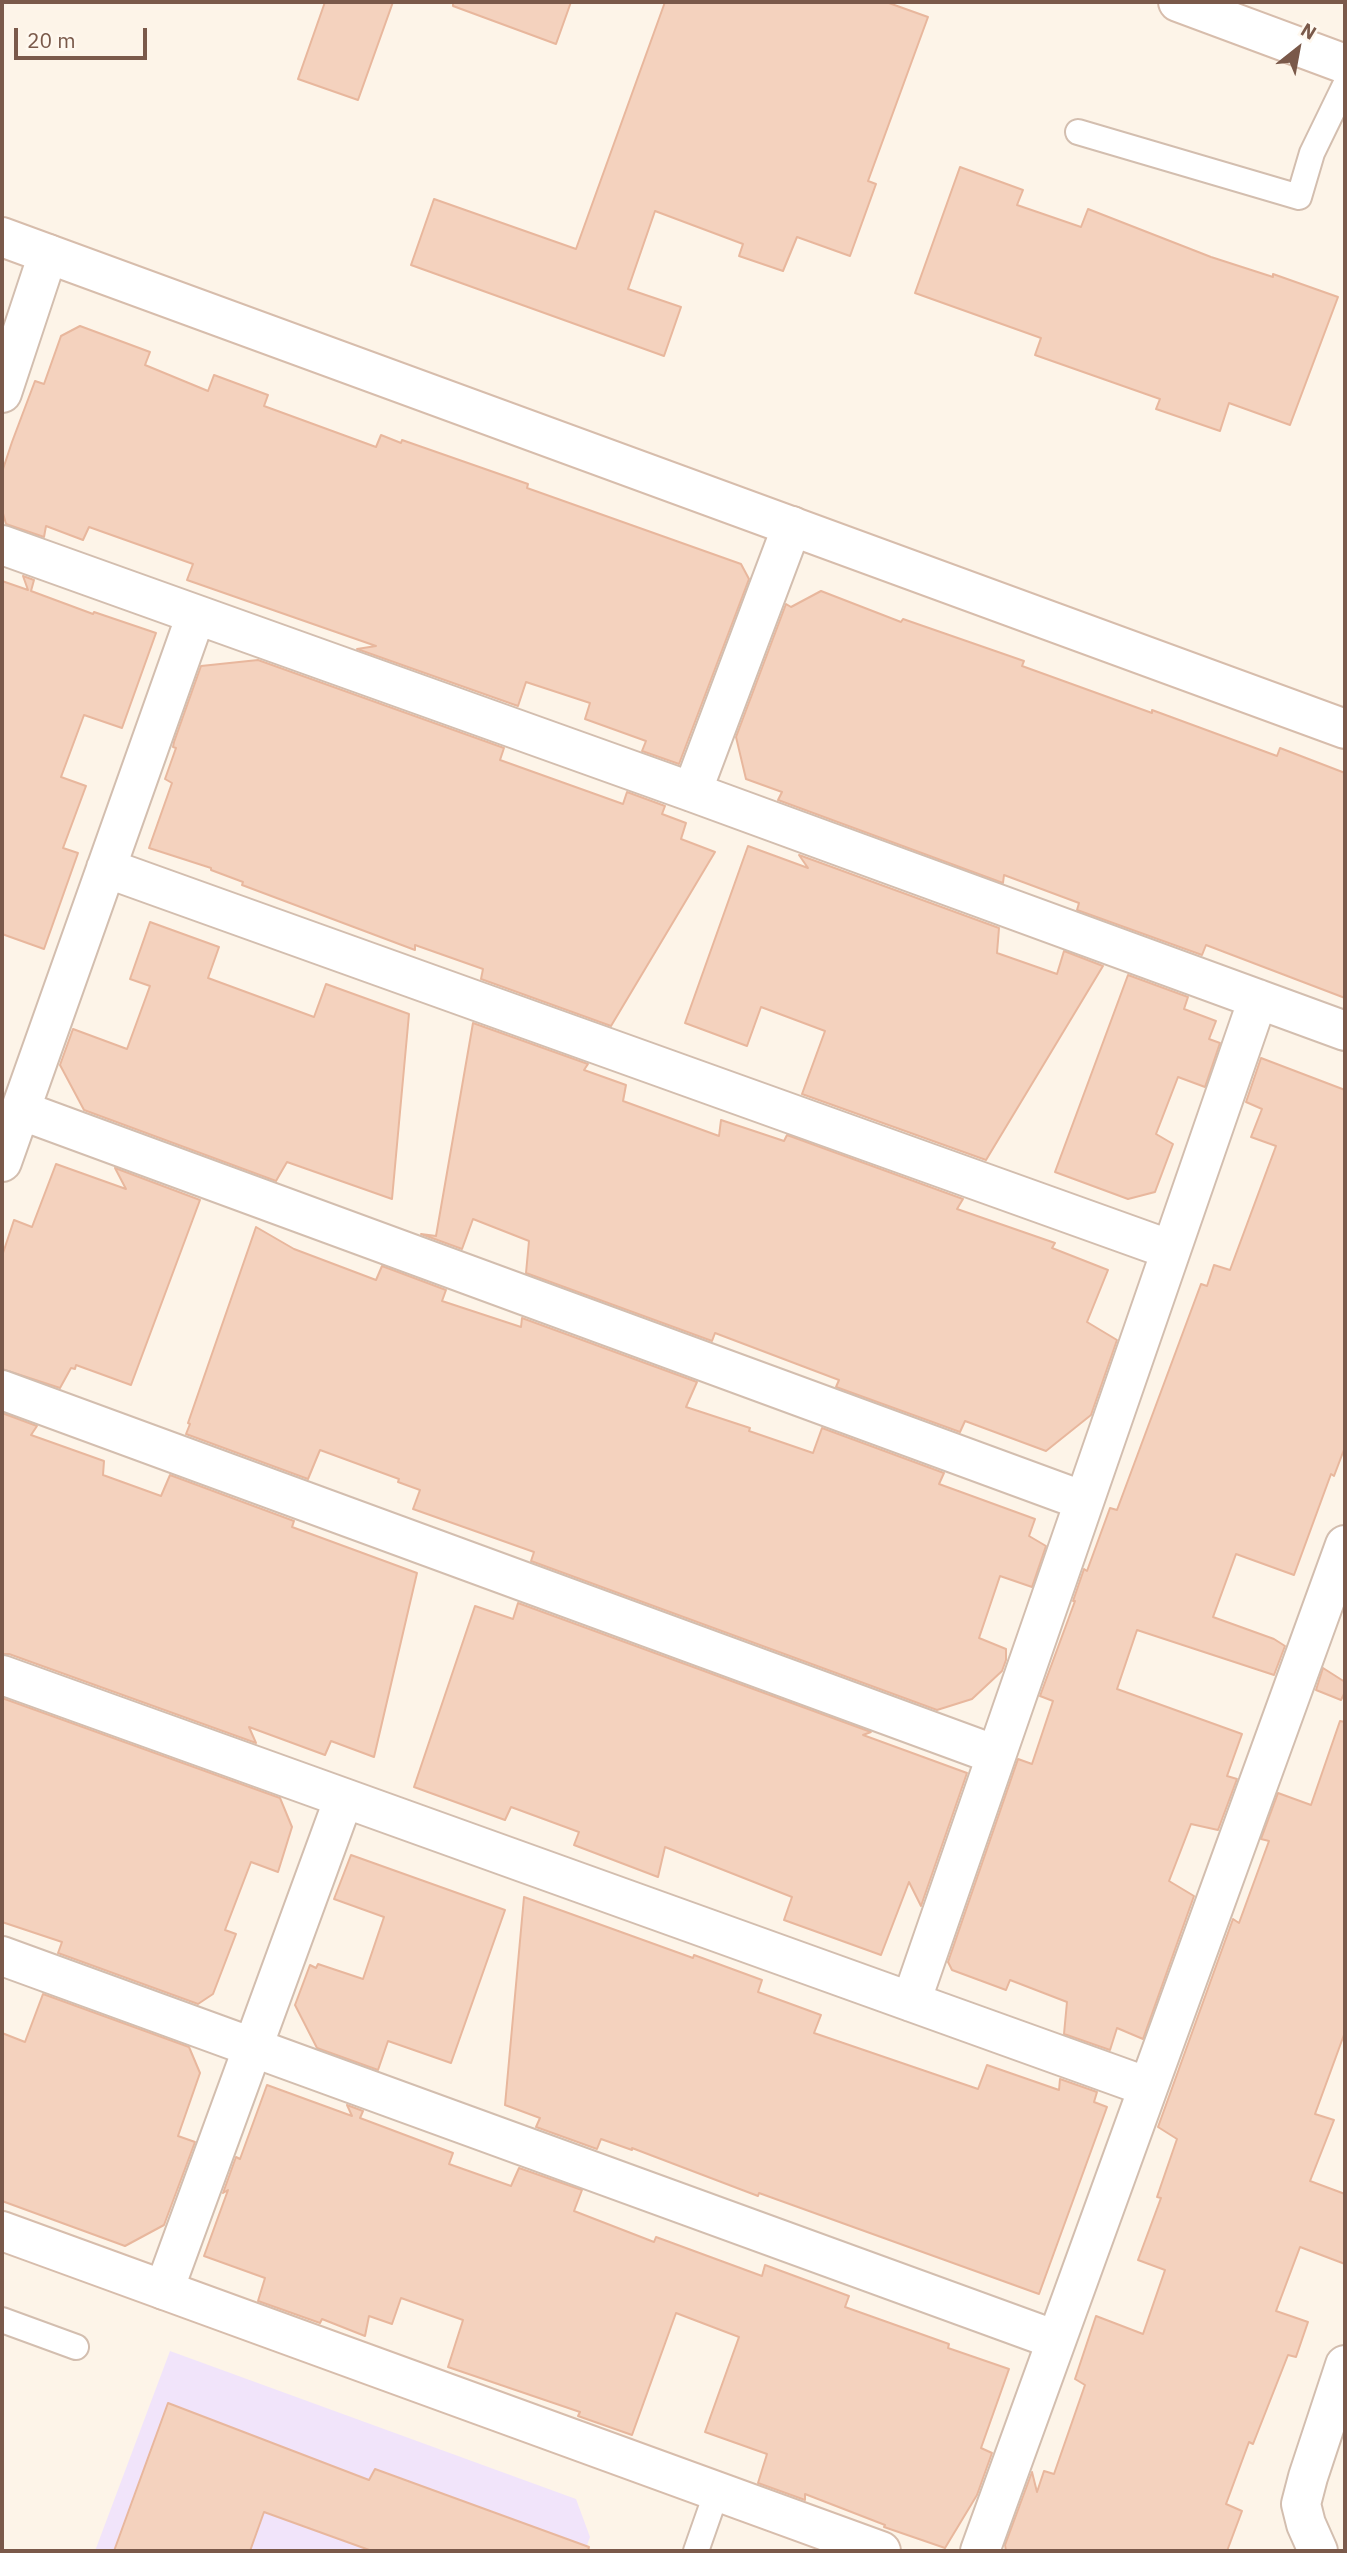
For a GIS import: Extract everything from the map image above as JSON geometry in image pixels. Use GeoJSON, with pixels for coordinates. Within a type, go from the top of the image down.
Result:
{"type":"FeatureCollection","features":[{"type":"Feature","properties":{"kind":"street"},"geometry":{"type":"LineString","coordinates":[[1178,2],[1345,64]]}},
{"type":"Feature","properties":{"kind":"street"},"geometry":{"type":"LineString","coordinates":[[2,237],[1345,729]]}},
{"type":"Feature","properties":{"kind":"street"},"geometry":{"type":"LineString","coordinates":[[2,393],[48,254]]}},
{"type":"Feature","properties":{"kind":"street"},"geometry":{"type":"LineString","coordinates":[[692,792],[792,526]]}},
{"type":"Feature","properties":{"kind":"street"},"geometry":{"type":"LineString","coordinates":[[2,545],[692,792],[1345,1031]]}},
{"type":"Feature","properties":{"kind":"street"},"geometry":{"type":"LineString","coordinates":[[2,1162],[196,615]]}},
{"type":"Feature","properties":{"kind":"street"},"geometry":{"type":"LineString","coordinates":[[106,868],[1171,1250]]}},
{"type":"Feature","properties":{"kind":"street"},"geometry":{"type":"LineString","coordinates":[[911,2002],[1258,999]]}},
{"type":"Feature","properties":{"kind":"street"},"geometry":{"type":"LineString","coordinates":[[20,1111],[1084,1501]]}},
{"type":"Feature","properties":{"kind":"street"},"geometry":{"type":"LineString","coordinates":[[2,1390],[996,1755]]}},
{"type":"Feature","properties":{"kind":"street"},"geometry":{"type":"LineString","coordinates":[[979,2551],[1345,1545]]}},
{"type":"Feature","properties":{"kind":"street"},"geometry":{"type":"LineString","coordinates":[[2,1675],[1148,2087]]}},
{"type":"Feature","properties":{"kind":"street"},"geometry":{"type":"LineString","coordinates":[[164,2290],[344,1798]]}},
{"type":"Feature","properties":{"kind":"street"},"geometry":{"type":"LineString","coordinates":[[2,1956],[1056,2340]]}},
{"type":"Feature","properties":{"kind":"street"},"geometry":{"type":"LineString","coordinates":[[2,2231],[881,2551]]}},
{"type":"Feature","properties":{"kind":"street"},"geometry":{"type":"LineString","coordinates":[[1318,2551],[1306,2524],[1301,2504],[1345,2365]]}},
{"type":"Feature","properties":{"kind":"lane"},"geometry":{"type":"LineString","coordinates":[[1078,132],[1300,197],[1312,153],[1345,85]]}},
{"type":"Feature","properties":{"kind":"lane"},"geometry":{"type":"LineString","coordinates":[[2,2320],[76,2347]]}},
{"type":"Feature","properties":{"kind":"lane"},"geometry":{"type":"LineString","coordinates":[[696,2551],[716,2491]]}},
{"type":"Feature","properties":{"kind":"shaded area"},"geometry":{"type":"Polygon","coordinates":[[[170,2351],[576,2499],[590,2537],[585,2551],[95,2551],[170,2351]]]}},
{"type":"Feature","properties":{"kind":"building"},"geometry":{"type":"Polygon","coordinates":[[[325,2],[393,2],[358,100],[298,79],[325,2]]]}},
{"type":"Feature","properties":{"kind":"building"},"geometry":{"type":"Polygon","coordinates":[[[453,2],[571,2],[556,44],[453,6],[453,2]]]}},
{"type":"Feature","properties":{"kind":"building"},"geometry":{"type":"Polygon","coordinates":[[[665,2],[886,2],[928,17],[868,181],[876,184],[850,256],[797,237],[783,271],[739,256],[743,244],[655,211],[628,289],[681,307],[664,356],[411,265],[434,199],[576,249],[665,2]]]}},
{"type":"Feature","properties":{"kind":"building"},"geometry":{"type":"Polygon","coordinates":[[[960,167],[1023,190],[1017,205],[1081,227],[1088,209],[1211,257],[1273,277],[1273,274],[1338,297],[1290,425],[1229,403],[1220,431],[1156,409],[1160,399],[1035,355],[1041,338],[915,293],[960,167]]]}},
{"type":"Feature","properties":{"kind":"building"},"geometry":{"type":"Polygon","coordinates":[[[80,326],[150,352],[145,365],[208,391],[214,375],[268,395],[264,406],[376,447],[381,435],[401,443],[402,440],[528,484],[527,488],[741,564],[749,579],[679,764],[642,751],[646,741],[585,719],[590,703],[526,682],[518,706],[357,649],[376,646],[187,580],[193,564],[89,527],[83,540],[46,526],[44,537],[6,524],[2,510],[2,472],[12,442],[35,381],[44,384],[61,336],[80,326]]]}},
{"type":"Feature","properties":{"kind":"building"},"geometry":{"type":"Polygon","coordinates":[[[23,576],[34,580],[31,591],[156,633],[122,728],[84,715],[61,777],[86,786],[63,848],[78,853],[44,949],[2,934],[2,581],[28,590],[23,576]]]}},
{"type":"Feature","properties":{"kind":"building"},"geometry":{"type":"Polygon","coordinates":[[[821,591],[901,622],[903,619],[1024,661],[1022,666],[1152,713],[1152,710],[1277,756],[1280,748],[1345,773],[1345,998],[1206,945],[1202,955],[1077,910],[1079,903],[1004,875],[1003,883],[778,800],[782,792],[746,779],[736,737],[786,604],[791,607],[821,591]]]}},
{"type":"Feature","properties":{"kind":"building"},"geometry":{"type":"Polygon","coordinates":[[[258,660],[504,748],[500,760],[623,804],[627,792],[665,806],[662,814],[686,823],[681,839],[715,852],[611,1026],[481,979],[483,969],[415,945],[415,950],[242,885],[243,882],[211,868],[149,848],[172,783],[165,779],[176,748],[173,747],[174,742],[201,666],[258,660]]]}},
{"type":"Feature","properties":{"kind":"building"},"geometry":{"type":"Polygon","coordinates":[[[748,846],[808,868],[799,855],[999,928],[997,953],[1057,974],[1064,951],[1103,966],[986,1160],[802,1094],[825,1031],[761,1007],[747,1046],[685,1023],[748,846]]]}},
{"type":"Feature","properties":{"kind":"building"},"geometry":{"type":"Polygon","coordinates":[[[150,922],[219,947],[208,978],[314,1017],[326,984],[409,1014],[392,1199],[287,1162],[276,1181],[84,1110],[60,1065],[73,1029],[127,1049],[150,986],[130,979],[150,922]]]}},
{"type":"Feature","properties":{"kind":"building"},"geometry":{"type":"Polygon","coordinates":[[[1128,975],[1188,997],[1184,1009],[1216,1021],[1209,1039],[1220,1043],[1205,1087],[1178,1077],[1156,1134],[1173,1144],[1155,1192],[1128,1199],[1055,1172],[1128,975]]]}},
{"type":"Feature","properties":{"kind":"building"},"geometry":{"type":"Polygon","coordinates":[[[473,1023],[588,1064],[584,1070],[626,1085],[623,1101],[719,1136],[721,1120],[784,1141],[787,1135],[963,1199],[957,1209],[1055,1243],[1052,1248],[1108,1270],[1087,1322],[1117,1340],[1091,1415],[1046,1451],[965,1421],[960,1432],[836,1387],[839,1380],[715,1333],[712,1341],[526,1273],[529,1241],[473,1219],[462,1249],[421,1234],[436,1236],[473,1023]]]}},
{"type":"Feature","properties":{"kind":"building"},"geometry":{"type":"Polygon","coordinates":[[[1261,1058],[1345,1090],[1345,1447],[1334,1476],[1331,1474],[1294,1575],[1236,1554],[1213,1617],[1274,1639],[1285,1646],[1274,1675],[1137,1630],[1117,1689],[1242,1734],[1227,1776],[1237,1779],[1218,1830],[1191,1824],[1169,1881],[1194,1896],[1143,2039],[1117,2028],[1110,2050],[1064,2034],[1067,2002],[1010,1980],[1006,1990],[952,1970],[948,1962],[1018,1759],[1032,1764],[1053,1701],[1040,1696],[1084,1569],[1087,1571],[1110,1508],[1117,1510],[1201,1284],[1207,1286],[1214,1265],[1230,1270],[1276,1146],[1251,1137],[1262,1109],[1246,1102],[1261,1058]]]}},
{"type":"Feature","properties":{"kind":"building"},"geometry":{"type":"Polygon","coordinates":[[[56,1164],[126,1189],[115,1168],[200,1200],[131,1385],[76,1365],[75,1369],[71,1368],[60,1388],[2,1369],[2,1256],[14,1220],[32,1227],[56,1164]]]}},
{"type":"Feature","properties":{"kind":"building"},"geometry":{"type":"Polygon","coordinates":[[[256,1227],[294,1249],[376,1280],[382,1266],[446,1290],[442,1301],[521,1327],[522,1318],[697,1382],[686,1407],[750,1428],[749,1431],[813,1453],[822,1428],[944,1473],[939,1484],[1035,1519],[1029,1536],[1046,1546],[1032,1587],[1000,1576],[979,1638],[1006,1649],[1002,1671],[972,1699],[937,1710],[531,1561],[534,1552],[413,1509],[420,1490],[398,1482],[399,1479],[320,1450],[308,1479],[186,1434],[256,1227]]]}},
{"type":"Feature","properties":{"kind":"building"},"geometry":{"type":"Polygon","coordinates":[[[2,1413],[37,1426],[31,1435],[104,1461],[103,1475],[161,1496],[170,1475],[294,1521],[292,1527],[417,1573],[374,1757],[331,1741],[325,1755],[249,1727],[256,1743],[9,1654],[2,1654],[2,1413]]]}},
{"type":"Feature","properties":{"kind":"building"},"geometry":{"type":"Polygon","coordinates":[[[518,1603],[871,1732],[863,1735],[967,1773],[921,1906],[909,1882],[881,1955],[784,1920],[792,1897],[665,1847],[658,1877],[574,1845],[579,1832],[511,1807],[505,1820],[414,1787],[475,1606],[513,1619],[518,1603]]]}},
{"type":"Feature","properties":{"kind":"building"},"geometry":{"type":"Polygon","coordinates":[[[1323,1668],[1345,1682],[1345,1692],[1341,1700],[1316,1690],[1323,1668]]]}},
{"type":"Feature","properties":{"kind":"building"},"geometry":{"type":"Polygon","coordinates":[[[2,1698],[280,1798],[292,1827],[278,1872],[251,1862],[225,1930],[236,1934],[213,1994],[198,2004],[58,1953],[62,1942],[2,1922],[2,1698]]]}},
{"type":"Feature","properties":{"kind":"building"},"geometry":{"type":"Polygon","coordinates":[[[1340,1721],[1345,1722],[1345,2032],[1315,2114],[1334,2120],[1310,2181],[1345,2194],[1345,2264],[1300,2247],[1276,2311],[1308,2322],[1296,2357],[1288,2355],[1253,2444],[1249,2442],[1226,2504],[1242,2511],[1227,2551],[1006,2551],[1005,2545],[1032,2472],[1037,2492],[1044,2471],[1054,2474],[1085,2385],[1075,2379],[1096,2316],[1143,2334],[1165,2270],[1138,2260],[1161,2198],[1157,2197],[1177,2139],[1158,2127],[1233,1919],[1239,1923],[1269,1841],[1261,1839],[1278,1793],[1311,1805],[1340,1721]]]}},
{"type":"Feature","properties":{"kind":"building"},"geometry":{"type":"Polygon","coordinates":[[[351,1855],[505,1910],[451,2063],[388,2041],[378,2070],[317,2048],[295,2005],[310,1965],[316,1968],[318,1964],[363,1979],[384,1917],[334,1899],[351,1855]]]}},
{"type":"Feature","properties":{"kind":"building"},"geometry":{"type":"Polygon","coordinates":[[[524,1897],[762,1980],[758,1992],[821,2015],[814,2033],[978,2089],[987,2065],[1059,2090],[1060,2079],[1097,2092],[1094,2102],[1107,2107],[1039,2294],[759,2193],[758,2196],[632,2148],[601,2139],[597,2149],[536,2127],[540,2118],[505,2105],[524,1897]]]}},
{"type":"Feature","properties":{"kind":"building"},"geometry":{"type":"Polygon","coordinates":[[[43,1994],[189,2047],[200,2073],[178,2136],[195,2142],[164,2225],[125,2246],[2,2201],[2,2033],[25,2042],[43,1994]]]}},
{"type":"Feature","properties":{"kind":"building"},"geometry":{"type":"Polygon","coordinates":[[[267,2085],[352,2116],[347,2105],[363,2111],[360,2118],[453,2153],[449,2164],[511,2186],[519,2168],[582,2190],[574,2211],[654,2242],[656,2237],[762,2276],[765,2265],[849,2296],[845,2307],[949,2344],[948,2348],[1009,2369],[981,2448],[992,2453],[977,2495],[945,2548],[884,2527],[885,2525],[805,2494],[805,2500],[758,2483],[767,2454],[705,2432],[739,2337],[676,2313],[632,2435],[578,2416],[580,2412],[448,2367],[463,2320],[401,2298],[392,2324],[369,2316],[365,2336],[322,2319],[320,2323],[258,2301],[265,2278],[204,2256],[228,2190],[223,2193],[236,2157],[240,2159],[267,2085]]]}},
{"type":"Feature","properties":{"kind":"building"},"geometry":{"type":"Polygon","coordinates":[[[168,2403],[369,2480],[375,2469],[589,2547],[588,2551],[372,2551],[264,2512],[250,2551],[114,2551],[168,2403]]]}}]}
